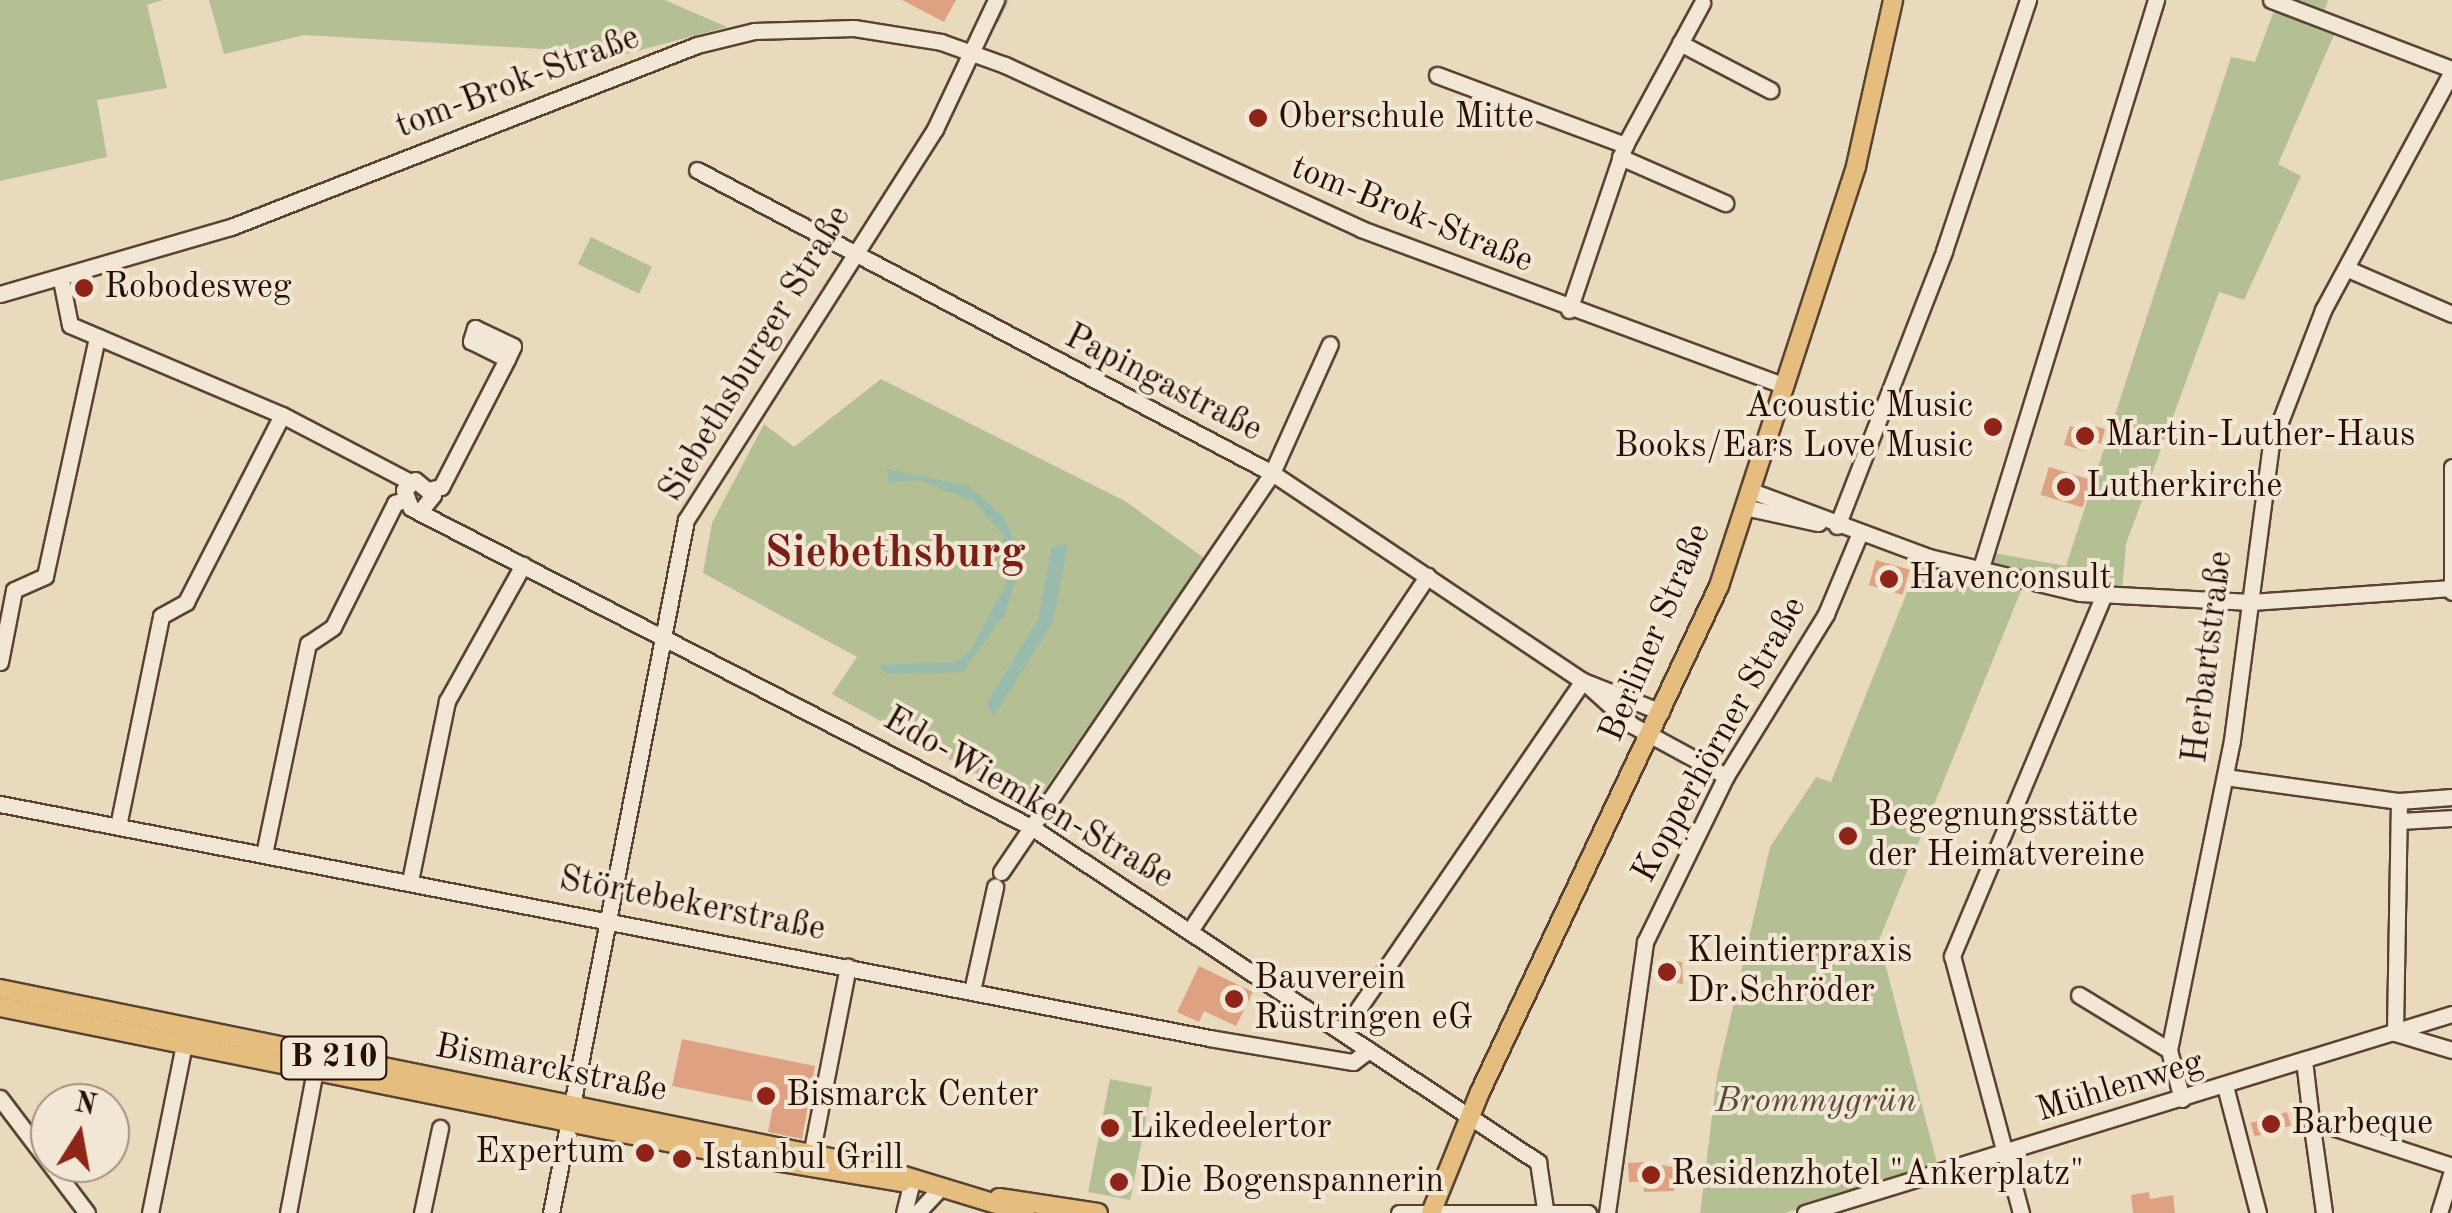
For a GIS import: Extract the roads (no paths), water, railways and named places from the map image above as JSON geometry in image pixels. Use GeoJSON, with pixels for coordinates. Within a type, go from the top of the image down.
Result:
{"type":"FeatureCollection","features":[{"type":"Feature","properties":{"kind":"main road","name":"Berliner Straße"},"geometry":{"type":"LineString","coordinates":[[1431,1212],[1468,1118],[1719,586],[1856,166],[1894,0]]}},
{"type":"Feature","properties":{"kind":"main road","name":"Bismarckstraße"},"geometry":{"type":"LineString","coordinates":[[0,989],[872,1181],[912,1182]]}},
{"type":"Feature","properties":{"kind":"main road","name":"Bismarckstraße"},"geometry":{"type":"LineString","coordinates":[[0,1007],[315,1070],[811,1155],[984,1197],[1094,1212]]}},
{"type":"Feature","properties":{"kind":"main road","name":"Bismarckstraße"},"geometry":{"type":"LineString","coordinates":[[984,1197],[1024,1213]]}},
{"type":"Feature","properties":{"kind":"street","name":"Siebethsburger Straße"},"geometry":{"type":"LineString","coordinates":[[551,1213],[605,918],[686,520],[850,256],[926,144],[996,0]]}},
{"type":"Feature","properties":{"kind":"street"},"geometry":{"type":"LineString","coordinates":[[1837,526],[1956,216],[2028,0]]}},
{"type":"Feature","properties":{"kind":"street"},"geometry":{"type":"LineString","coordinates":[[1980,571],[2156,0]]}},
{"type":"Feature","properties":{"kind":"street"},"geometry":{"type":"LineString","coordinates":[[2271,0],[2452,70]]}},
{"type":"Feature","properties":{"kind":"street"},"geometry":{"type":"LineString","coordinates":[[1569,310],[1623,152],[1702,3]]}},
{"type":"Feature","properties":{"kind":"street","name":"tom-Brok-Straße"},"geometry":{"type":"LineString","coordinates":[[0,294],[60,280],[231,227],[728,37],[854,28],[971,52],[1246,180],[1569,310],[1785,386]]}},
{"type":"Feature","properties":{"kind":"street"},"geometry":{"type":"LineString","coordinates":[[1680,44],[1770,90]]}},
{"type":"Feature","properties":{"kind":"street","name":"Herbartstraße"},"geometry":{"type":"LineString","coordinates":[[2182,1099],[2169,1050],[2225,776],[2271,446],[2322,310],[2348,269],[2452,70]]}},
{"type":"Feature","properties":{"kind":"street"},"geometry":{"type":"LineString","coordinates":[[1437,75],[1623,152],[1725,204]]}},
{"type":"Feature","properties":{"kind":"street","name":"Papingastraße"},"geometry":{"type":"LineString","coordinates":[[697,170],[850,256],[1272,473],[1583,681],[1650,735],[1726,776]]}},
{"type":"Feature","properties":{"kind":"street"},"geometry":{"type":"LineString","coordinates":[[2348,269],[2452,314]]}},
{"type":"Feature","properties":{"kind":"street"},"geometry":{"type":"LineString","coordinates":[[60,280],[66,322],[282,415],[432,490],[440,488],[506,359]]}},
{"type":"Feature","properties":{"kind":"street"},"geometry":{"type":"LineString","coordinates":[[0,662],[14,590],[45,576],[96,337]]}},
{"type":"Feature","properties":{"kind":"street"},"geometry":{"type":"LineString","coordinates":[[972,991],[998,879],[1272,473],[1330,344]]}},
{"type":"Feature","properties":{"kind":"street"},"geometry":{"type":"LineString","coordinates":[[118,826],[161,616],[186,602],[282,415]]}},
{"type":"Feature","properties":{"kind":"street"},"geometry":{"type":"LineString","coordinates":[[1746,498],[1980,571],[2104,594],[2252,602],[2452,589],[2452,467]]}},
{"type":"Feature","properties":{"kind":"street"},"geometry":{"type":"LineString","coordinates":[[264,854],[308,644],[332,627],[395,503],[404,500],[410,482]]}},
{"type":"Feature","properties":{"kind":"street"},"geometry":{"type":"LineString","coordinates":[[421,510],[432,490]]}},
{"type":"Feature","properties":{"kind":"street","name":"Edo-Wiemken-Straße"},"geometry":{"type":"LineString","coordinates":[[404,500],[1030,827],[1191,929],[1538,1162],[1546,1209]]}},
{"type":"Feature","properties":{"kind":"street","name":"Kopperhörner Straße"},"geometry":{"type":"LineString","coordinates":[[1607,1213],[1645,942],[1726,776],[1826,614],[1858,535]]}},
{"type":"Feature","properties":{"kind":"street"},"geometry":{"type":"LineString","coordinates":[[410,881],[447,701],[524,565]]}},
{"type":"Feature","properties":{"kind":"street"},"geometry":{"type":"LineString","coordinates":[[1191,929],[1428,576]]}},
{"type":"Feature","properties":{"kind":"street"},"geometry":{"type":"LineString","coordinates":[[2021,1213],[1952,956],[2104,594]]}},
{"type":"Feature","properties":{"kind":"street"},"geometry":{"type":"LineString","coordinates":[[1343,1032],[1583,681]]}},
{"type":"Feature","properties":{"kind":"street","name":"Papingastraße"},"geometry":{"type":"LineString","coordinates":[[1583,681],[1660,712]]}},
{"type":"Feature","properties":{"kind":"street"},"geometry":{"type":"LineString","coordinates":[[2225,776],[2399,802],[2452,798]]}},
{"type":"Feature","properties":{"kind":"street"},"geometry":{"type":"LineString","coordinates":[[2399,802],[2395,1033],[2452,1050]]}},
{"type":"Feature","properties":{"kind":"street","name":"Störtebekerstraße"},"geometry":{"type":"LineString","coordinates":[[0,804],[1353,1062],[1369,1050]]}},
{"type":"Feature","properties":{"kind":"street"},"geometry":{"type":"LineString","coordinates":[[2399,821],[2452,818]]}},
{"type":"Feature","properties":{"kind":"street"},"geometry":{"type":"LineString","coordinates":[[811,1155],[848,966]]}},
{"type":"Feature","properties":{"kind":"street"},"geometry":{"type":"LineString","coordinates":[[2079,996],[2169,1050]]}},
{"type":"Feature","properties":{"kind":"street","name":"Mühlenweg"},"geometry":{"type":"LineString","coordinates":[[1805,1213],[2005,1155],[2452,1014]]}},
{"type":"Feature","properties":{"kind":"street"},"geometry":{"type":"LineString","coordinates":[[150,1213],[184,1044]]}},
{"type":"Feature","properties":{"kind":"street"},"geometry":{"type":"LineString","coordinates":[[2304,1060],[2324,1213]]}},
{"type":"Feature","properties":{"kind":"street"},"geometry":{"type":"LineString","coordinates":[[288,1213],[315,1070]]}},
{"type":"Feature","properties":{"kind":"street"},"geometry":{"type":"LineString","coordinates":[[2226,1086],[2258,1213]]}},
{"type":"Feature","properties":{"kind":"street"},"geometry":{"type":"LineString","coordinates":[[0,1098],[87,1213]]}},
{"type":"Feature","properties":{"kind":"street"},"geometry":{"type":"LineString","coordinates":[[2310,1120],[2452,1169],[2439,1213]]}},
{"type":"Feature","properties":{"kind":"street"},"geometry":{"type":"LineString","coordinates":[[422,1213],[440,1128]]}},
{"type":"Feature","properties":{"kind":"street"},"geometry":{"type":"LineString","coordinates":[[904,1213],[912,1182]]}},
{"type":"Feature","properties":{"kind":"street"},"geometry":{"type":"LineString","coordinates":[[917,1213],[940,1188]]}},
{"type":"Feature","properties":{"kind":"street"},"geometry":{"type":"LineString","coordinates":[[1877,1194],[1882,1213]]}},
{"type":"Feature","properties":{"kind":"street"},"geometry":{"type":"LineString","coordinates":[[1399,1213],[1546,1209],[1588,1213]]}},
{"type":"Feature","properties":{"kind":"waterway"},"geometry":{"type":"LineString","coordinates":[[997,21],[1007,0]]}},
{"type":"Feature","properties":{"kind":"place","name":"Oberschule Mitte"},"geometry":{"type":"Point","coordinates":[1258,118]}},
{"type":"Feature","properties":{"kind":"place","name":"Robodesweg"},"geometry":{"type":"Point","coordinates":[84,288]}},
{"type":"Feature","properties":{"kind":"place","name":"Acoustic Music Books/Ears Love Music"},"geometry":{"type":"Point","coordinates":[1993,427]}},
{"type":"Feature","properties":{"kind":"place","name":"Martin-Luther-Haus"},"geometry":{"type":"Point","coordinates":[2085,436]}},
{"type":"Feature","properties":{"kind":"place","name":"Lutherkirche"},"geometry":{"type":"Point","coordinates":[2066,487]}},
{"type":"Feature","properties":{"kind":"place","name":"Havenconsult"},"geometry":{"type":"Point","coordinates":[1889,579]}},
{"type":"Feature","properties":{"kind":"place","name":"Begegnungsstätte der Heimatvereine"},"geometry":{"type":"Point","coordinates":[1848,836]}},
{"type":"Feature","properties":{"kind":"place","name":"Kleintierpraxis Dr.Schröder"},"geometry":{"type":"Point","coordinates":[1667,972]}},
{"type":"Feature","properties":{"kind":"place","name":"Bauverein Rüstringen eG"},"geometry":{"type":"Point","coordinates":[1234,999]}},
{"type":"Feature","properties":{"kind":"place","name":"Bismarck Center"},"geometry":{"type":"Point","coordinates":[766,1096]}},
{"type":"Feature","properties":{"kind":"place","name":"Barbeque"},"geometry":{"type":"Point","coordinates":[2271,1124]}},
{"type":"Feature","properties":{"kind":"place","name":"Likedeelertor"},"geometry":{"type":"Point","coordinates":[1110,1128]}},
{"type":"Feature","properties":{"kind":"place","name":"Expertum"},"geometry":{"type":"Point","coordinates":[645,1153]}},
{"type":"Feature","properties":{"kind":"place","name":"Istanbul Grill"},"geometry":{"type":"Point","coordinates":[682,1159]}},
{"type":"Feature","properties":{"kind":"place","name":"Residenzhotel \"Ankerplatz\""},"geometry":{"type":"Point","coordinates":[1651,1175]}},
{"type":"Feature","properties":{"kind":"place","name":"Die Bogenspannerin"},"geometry":{"type":"Point","coordinates":[1119,1182]}},
{"type":"Feature","properties":{"kind":"district","name":"Siebethsburg"},"geometry":{"type":"Point","coordinates":[895,555]}},
{"type":"Feature","properties":{"kind":"park label","name":"Brommygrün"},"geometry":{"type":"Point","coordinates":[1816,1102]}}]}
